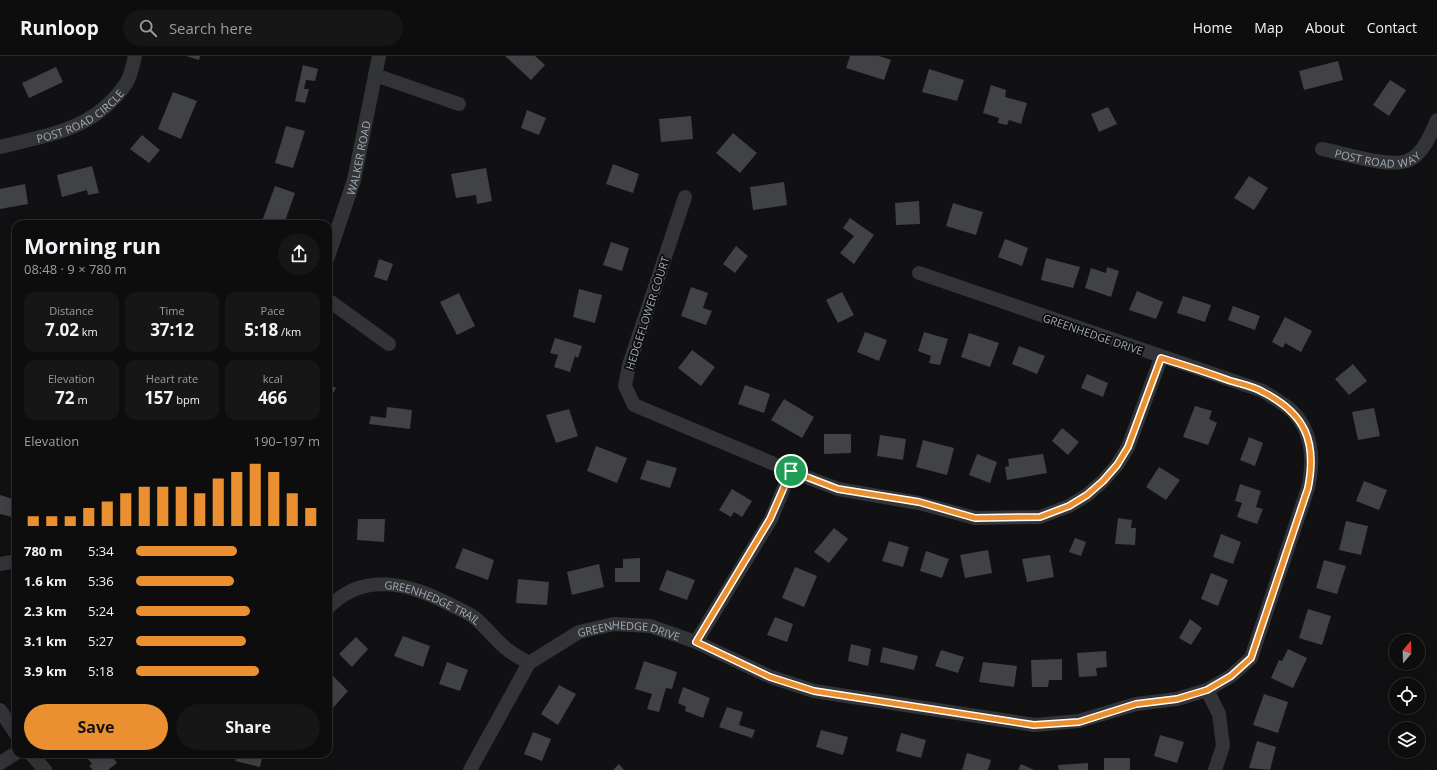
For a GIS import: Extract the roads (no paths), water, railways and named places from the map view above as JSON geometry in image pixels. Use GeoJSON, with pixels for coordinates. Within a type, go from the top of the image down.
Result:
{"type":"FeatureCollection","features":[{"type":"Feature","properties":{"kind":"street","name":"POST ROAD CIRCLE"},"geometry":{"type":"LineString","coordinates":[[0,148],[70,130],[100,113],[128,81],[135,56]]}},
{"type":"Feature","properties":{"kind":"street","name":"WALKER ROAD"},"geometry":{"type":"LineString","coordinates":[[332,245],[354,180],[379,56]]}},
{"type":"Feature","properties":{"kind":"street"},"geometry":{"type":"LineString","coordinates":[[375,75],[459,104]]}},
{"type":"Feature","properties":{"kind":"street","name":"POST ROAD WAY"},"geometry":{"type":"LineString","coordinates":[[1322,149],[1392,164],[1410,160],[1422,149],[1437,120]]}},
{"type":"Feature","properties":{"kind":"street","name":"HEDGEFLOWER COURT"},"geometry":{"type":"LineString","coordinates":[[686,197],[634,351],[626,386],[634,405],[791,471],[838,489],[919,502],[975,518],[1040,517],[1069,506],[1087,495],[1103,481],[1117,465],[1128,447],[1161,358]]}},
{"type":"Feature","properties":{"kind":"street","name":"GREENHEDGE DRIVE"},"geometry":{"type":"LineString","coordinates":[[473,769],[529,663],[579,632],[614,624],[650,626],[696,642],[770,677],[814,691],[1034,725],[1079,722],[1136,704],[1177,699],[1207,690],[1231,676],[1251,658],[1308,488],[1312,467],[1311,446],[1303,427],[1291,410],[1262,391],[1161,358],[919,274]]}},
{"type":"Feature","properties":{"kind":"street"},"geometry":{"type":"LineString","coordinates":[[332,303],[389,344]]}},
{"type":"Feature","properties":{"kind":"street"},"geometry":{"type":"LineString","coordinates":[[696,642],[770,519],[791,471]]}},
{"type":"Feature","properties":{"kind":"street"},"geometry":{"type":"LineString","coordinates":[[0,564],[12,562]]}},
{"type":"Feature","properties":{"kind":"street","name":"GREENHEDGE TRAIL"},"geometry":{"type":"LineString","coordinates":[[332,604],[336,600],[355,590],[375,584],[396,584],[431,595],[475,618],[508,651],[529,663]]}},
{"type":"Feature","properties":{"kind":"street"},"geometry":{"type":"LineString","coordinates":[[1207,690],[1219,714],[1223,746],[1215,770]]}},
{"type":"Feature","properties":{"kind":"street"},"geometry":{"type":"LineString","coordinates":[[0,710],[12,728]]}},
{"type":"Feature","properties":{"kind":"street"},"geometry":{"type":"LineString","coordinates":[[0,763],[12,756]]}},
{"type":"Feature","properties":{"kind":"street"},"geometry":{"type":"LineString","coordinates":[[34,758],[45,770]]}}]}
